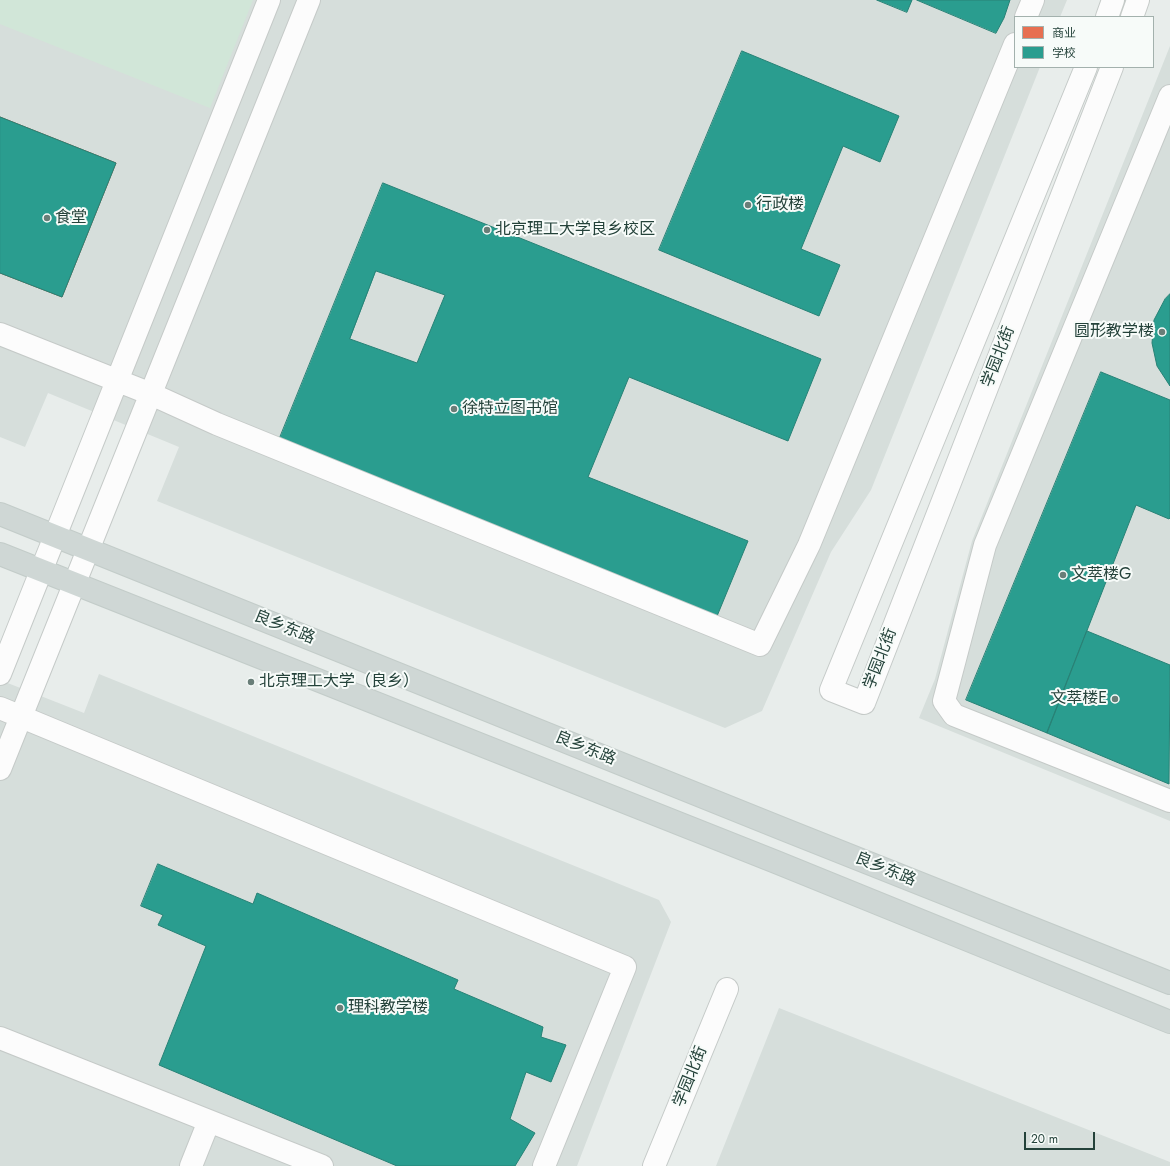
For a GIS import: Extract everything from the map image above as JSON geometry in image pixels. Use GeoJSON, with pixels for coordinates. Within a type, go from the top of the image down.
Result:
{"type":"FeatureCollection","features":[{"type":"Feature","properties":{"kind":"main road","name":"良乡东路"},"geometry":{"type":"LineString","coordinates":[[0,514],[1170,983]]}},
{"type":"Feature","properties":{"kind":"main road"},"geometry":{"type":"LineString","coordinates":[[0,554],[776,862],[1170,1022]]}},
{"type":"Feature","properties":{"kind":"main road"},"geometry":{"type":"LineString","coordinates":[[776,862],[788,831]]}},
{"type":"Feature","properties":{"kind":"street"},"geometry":{"type":"LineString","coordinates":[[0,674],[269,0]]}},
{"type":"Feature","properties":{"kind":"street"},"geometry":{"type":"LineString","coordinates":[[0,769],[20,715],[137,430],[309,0]]}},
{"type":"Feature","properties":{"kind":"street"},"geometry":{"type":"LineString","coordinates":[[1026,16],[1033,0]]}},
{"type":"Feature","properties":{"kind":"street"},"geometry":{"type":"LineString","coordinates":[[1106,16],[1114,0]]}},
{"type":"Feature","properties":{"kind":"street"},"geometry":{"type":"LineString","coordinates":[[1132,16],[1138,0]]}},
{"type":"Feature","properties":{"kind":"street"},"geometry":{"type":"LineString","coordinates":[[0,334],[118,380],[217,424],[760,644],[809,545],[1014,46]]}},
{"type":"Feature","properties":{"kind":"street","name":"学园北街"},"geometry":{"type":"LineString","coordinates":[[1086,68],[831,690],[864,703],[1112,68]]}},
{"type":"Feature","properties":{"kind":"street"},"geometry":{"type":"LineString","coordinates":[[1170,96],[985,545],[944,701],[954,715],[1170,801]]}},
{"type":"Feature","properties":{"kind":"street"},"geometry":{"type":"LineString","coordinates":[[0,708],[625,967],[544,1166]]}},
{"type":"Feature","properties":{"kind":"street","name":"学园北街"},"geometry":{"type":"LineString","coordinates":[[654,1166],[727,989]]}},
{"type":"Feature","properties":{"kind":"street"},"geometry":{"type":"LineString","coordinates":[[0,1038],[322,1166]]}},
{"type":"Feature","properties":{"kind":"street"},"geometry":{"type":"LineString","coordinates":[[191,1166],[209,1121]]}},
{"type":"Feature","properties":{"kind":"shaded area","name":"北京理工大学良乡校区"},"geometry":{"type":"Polygon","coordinates":[[[0,0],[1067,0],[1060,16],[1014,16],[1014,68],[1040,68],[871,490],[831,552],[762,711],[725,728],[157,501],[179,447],[48,393],[25,447],[0,437],[0,0]]]}},
{"type":"Feature","properties":{"kind":"shaded area"},"geometry":{"type":"Polygon","coordinates":[[[1170,46],[1170,821],[919,718],[935,679],[972,541],[1170,46]]]}},
{"type":"Feature","properties":{"kind":"shaded area"},"geometry":{"type":"Polygon","coordinates":[[[99,674],[659,900],[671,922],[577,1166],[0,1166],[0,680],[84,713],[99,674]]]}},
{"type":"Feature","properties":{"kind":"shaded area"},"geometry":{"type":"Polygon","coordinates":[[[779,1008],[1170,1162],[1170,1166],[716,1166],[779,1008]]]}},
{"type":"Feature","properties":{"kind":"green space"},"geometry":{"type":"Polygon","coordinates":[[[0,0],[253,0],[210,108],[0,24],[0,0]]]}},
{"type":"Feature","properties":{"kind":"building: 商业","name":"食堂"},"geometry":{"type":"Polygon","coordinates":[[[0,117],[116,163],[62,297],[0,273],[0,117]]]}},
{"type":"Feature","properties":{"kind":"building: 学校"},"geometry":{"type":"Polygon","coordinates":[[[877,0],[912,0],[907,12],[877,0]]]}},
{"type":"Feature","properties":{"kind":"building: 学校"},"geometry":{"type":"Polygon","coordinates":[[[917,0],[1010,0],[1004,18],[996,33],[917,0]]]}},
{"type":"Feature","properties":{"kind":"building: 学校","name":"行政楼"},"geometry":{"type":"Polygon","coordinates":[[[742,51],[899,116],[880,162],[843,146],[801,249],[840,265],[819,316],[659,250],[742,51]]]}},
{"type":"Feature","properties":{"kind":"building: 学校","name":"食堂"},"geometry":{"type":"Polygon","coordinates":[[[0,117],[116,163],[62,297],[0,273],[0,117]]]}},
{"type":"Feature","properties":{"kind":"building: 学校","name":"徐特立图书馆"},"geometry":{"type":"Polygon","coordinates":[[[383,183],[821,359],[788,441],[629,377],[588,477],[748,541],[715,621],[277,445],[383,183]],[[376,271],[350,339],[417,363],[445,295],[376,271]]]}},
{"type":"Feature","properties":{"kind":"building: 学校","name":"圆形教学楼"},"geometry":{"type":"Polygon","coordinates":[[[1170,294],[1170,386],[1157,366],[1152,343],[1154,320],[1165,299],[1170,294]]]}},
{"type":"Feature","properties":{"kind":"building: 学校","name":"文萃楼G"},"geometry":{"type":"Polygon","coordinates":[[[1101,372],[1170,400],[1170,518],[1169,519],[1136,505],[1047,733],[966,700],[1101,372]]]}},
{"type":"Feature","properties":{"kind":"building: 学校","name":"文萃楼E"},"geometry":{"type":"Polygon","coordinates":[[[1087,631],[1170,665],[1169,784],[1047,733],[1087,631]]]}},
{"type":"Feature","properties":{"kind":"building: 学校","name":"理科教学楼"},"geometry":{"type":"Polygon","coordinates":[[[158,864],[253,904],[257,893],[458,980],[454,989],[543,1027],[541,1037],[566,1045],[551,1082],[526,1072],[510,1119],[535,1133],[515,1166],[397,1166],[159,1065],[206,946],[158,925],[163,915],[141,906],[158,864]]]}},
{"type":"Feature","properties":{"kind":"place","name":"行政楼"},"geometry":{"type":"Point","coordinates":[748,205]}},
{"type":"Feature","properties":{"kind":"place","name":"食堂"},"geometry":{"type":"Point","coordinates":[47,218]}},
{"type":"Feature","properties":{"kind":"place","name":"北京理工大学良乡校区"},"geometry":{"type":"Point","coordinates":[487,230]}},
{"type":"Feature","properties":{"kind":"place","name":"圆形教学楼"},"geometry":{"type":"Point","coordinates":[1162,332]}},
{"type":"Feature","properties":{"kind":"place","name":"徐特立图书馆"},"geometry":{"type":"Point","coordinates":[454,409]}},
{"type":"Feature","properties":{"kind":"place","name":"文萃楼G"},"geometry":{"type":"Point","coordinates":[1063,575]}},
{"type":"Feature","properties":{"kind":"place","name":"北京理工大学（良乡）"},"geometry":{"type":"Point","coordinates":[251,682]}},
{"type":"Feature","properties":{"kind":"place","name":"文萃楼E"},"geometry":{"type":"Point","coordinates":[1115,699]}},
{"type":"Feature","properties":{"kind":"place","name":"理科教学楼"},"geometry":{"type":"Point","coordinates":[340,1008]}}]}
